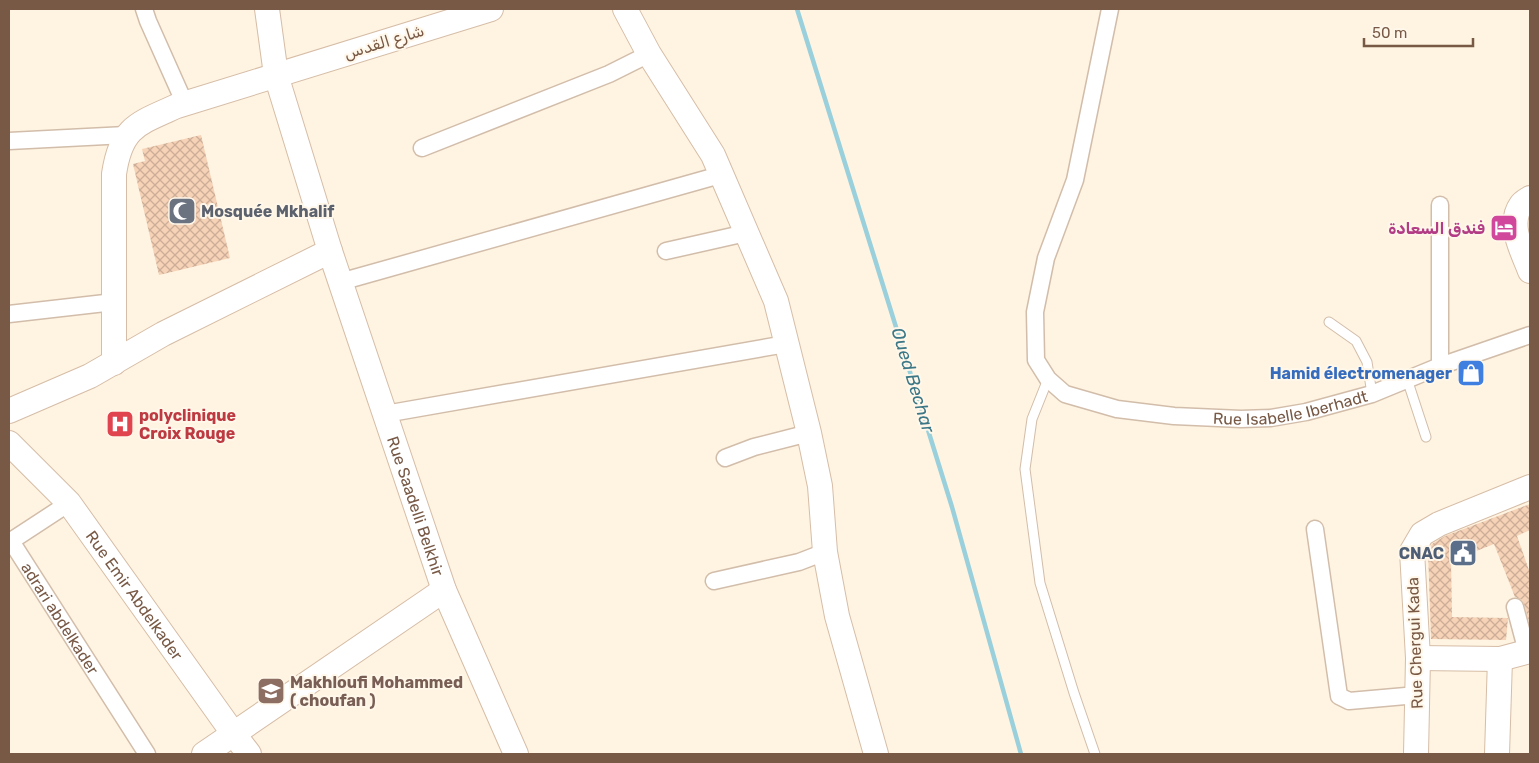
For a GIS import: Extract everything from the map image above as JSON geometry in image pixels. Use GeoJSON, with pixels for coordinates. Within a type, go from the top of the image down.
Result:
{"type":"FeatureCollection","features":[{"type":"Feature","properties":{"kind":"street"},"geometry":{"type":"LineString","coordinates":[[144,9],[185,104]]}},
{"type":"Feature","properties":{"kind":"street","name":"Rue Saadelli Belkhir"},"geometry":{"type":"LineString","coordinates":[[267,9],[276,75],[340,282],[444,590],[516,754]]}},
{"type":"Feature","properties":{"kind":"street","name":"شارع القدس"},"geometry":{"type":"LineString","coordinates":[[126,135],[139,124],[185,104],[491,9]]}},
{"type":"Feature","properties":{"kind":"street"},"geometry":{"type":"LineString","coordinates":[[625,9],[649,54],[713,155],[776,301],[809,433],[820,486],[825,552],[837,616],[876,754]]}},
{"type":"Feature","properties":{"kind":"street"},"geometry":{"type":"LineString","coordinates":[[1048,379],[1036,360],[1035,312],[1046,258],[1075,180],[1110,9]]}},
{"type":"Feature","properties":{"kind":"street"},"geometry":{"type":"LineString","coordinates":[[422,148],[609,74],[649,54]]}},
{"type":"Feature","properties":{"kind":"street"},"geometry":{"type":"LineString","coordinates":[[114,364],[114,174],[117,152],[126,135]]}},
{"type":"Feature","properties":{"kind":"street"},"geometry":{"type":"LineString","coordinates":[[9,141],[126,135]]}},
{"type":"Feature","properties":{"kind":"street"},"geometry":{"type":"LineString","coordinates":[[340,282],[720,175]]}},
{"type":"Feature","properties":{"kind":"street"},"geometry":{"type":"LineString","coordinates":[[1530,198],[1521,205],[1515,222],[1517,236],[1530,271]]}},
{"type":"Feature","properties":{"kind":"street"},"geometry":{"type":"LineString","coordinates":[[1440,205],[1440,366]]}},
{"type":"Feature","properties":{"kind":"street"},"geometry":{"type":"LineString","coordinates":[[666,251],[746,232]]}},
{"type":"Feature","properties":{"kind":"street"},"geometry":{"type":"LineString","coordinates":[[9,411],[114,364],[163,334],[330,252]]}},
{"type":"Feature","properties":{"kind":"street"},"geometry":{"type":"LineString","coordinates":[[9,314],[114,302]]}},
{"type":"Feature","properties":{"kind":"street","name":"Rue Isabelle Iberhadt"},"geometry":{"type":"LineString","coordinates":[[1048,379],[1065,394],[1118,409],[1174,416],[1271,418],[1306,412],[1372,394],[1440,366],[1530,336]]}},
{"type":"Feature","properties":{"kind":"street"},"geometry":{"type":"LineString","coordinates":[[385,414],[786,344]]}},
{"type":"Feature","properties":{"kind":"street"},"geometry":{"type":"LineString","coordinates":[[725,458],[754,447],[809,433]]}},
{"type":"Feature","properties":{"kind":"street","name":"Rue Emir Abdelkader"},"geometry":{"type":"LineString","coordinates":[[9,443],[69,503],[233,733],[250,754]]}},
{"type":"Feature","properties":{"kind":"street","name":"Rue Chergui Kada"},"geometry":{"type":"LineString","coordinates":[[1416,754],[1418,658],[1412,551],[1422,534],[1439,524],[1530,487]]}},
{"type":"Feature","properties":{"kind":"street","name":"adrari abdelkader"},"geometry":{"type":"LineString","coordinates":[[69,503],[9,540],[147,754]]}},
{"type":"Feature","properties":{"kind":"street"},"geometry":{"type":"LineString","coordinates":[[1315,529],[1339,696],[1349,701],[1417,695]]}},
{"type":"Feature","properties":{"kind":"street"},"geometry":{"type":"LineString","coordinates":[[714,581],[798,562],[825,552]]}},
{"type":"Feature","properties":{"kind":"street"},"geometry":{"type":"LineString","coordinates":[[204,754],[444,590]]}},
{"type":"Feature","properties":{"kind":"street"},"geometry":{"type":"LineString","coordinates":[[1418,658],[1500,659],[1528,652],[1515,607]]}},
{"type":"Feature","properties":{"kind":"street"},"geometry":{"type":"LineString","coordinates":[[1497,754],[1500,659]]}},
{"type":"Feature","properties":{"kind":"lane"},"geometry":{"type":"LineString","coordinates":[[1329,322],[1356,341],[1368,362],[1372,394]]}},
{"type":"Feature","properties":{"kind":"lane"},"geometry":{"type":"LineString","coordinates":[[1048,379],[1032,418],[1025,469],[1040,583],[1095,754]]}},
{"type":"Feature","properties":{"kind":"lane"},"geometry":{"type":"LineString","coordinates":[[1407,379],[1426,437]]}},
{"type":"Feature","properties":{"kind":"building","name":"Mosquée Mkhalif"},"geometry":{"type":"Polygon","coordinates":[[[201,135],[230,258],[159,275],[133,164],[145,161],[142,149],[201,135]]]}},
{"type":"Feature","properties":{"kind":"building"},"geometry":{"type":"Polygon","coordinates":[[[1530,504],[1530,530],[1517,536],[1530,573],[1530,625],[1524,604],[1522,600],[1515,597],[1494,544],[1451,561],[1452,617],[1508,618],[1506,640],[1431,639],[1428,550],[1432,544],[1445,536],[1530,504]]]}},
{"type":"Feature","properties":{"kind":"waterway","name":"Oued Bechar"},"geometry":{"type":"LineString","coordinates":[[797,9],[952,507],[1021,754]]}},
{"type":"Feature","properties":{"kind":"place","name":"Mosquée Mkhalif"},"geometry":{"type":"Point","coordinates":[182,211]}},
{"type":"Feature","properties":{"kind":"place","name":"فندق السعادة"},"geometry":{"type":"Point","coordinates":[1504,228]}},
{"type":"Feature","properties":{"kind":"place","name":"Hamid électromenager"},"geometry":{"type":"Point","coordinates":[1471,373]}},
{"type":"Feature","properties":{"kind":"place","name":"polyclinique Croix Rouge"},"geometry":{"type":"Point","coordinates":[120,424]}},
{"type":"Feature","properties":{"kind":"place","name":"CNAC"},"geometry":{"type":"Point","coordinates":[1463,553]}},
{"type":"Feature","properties":{"kind":"place","name":"Makhloufi Mohammed ( choufan )"},"geometry":{"type":"Point","coordinates":[271,691]}}]}
